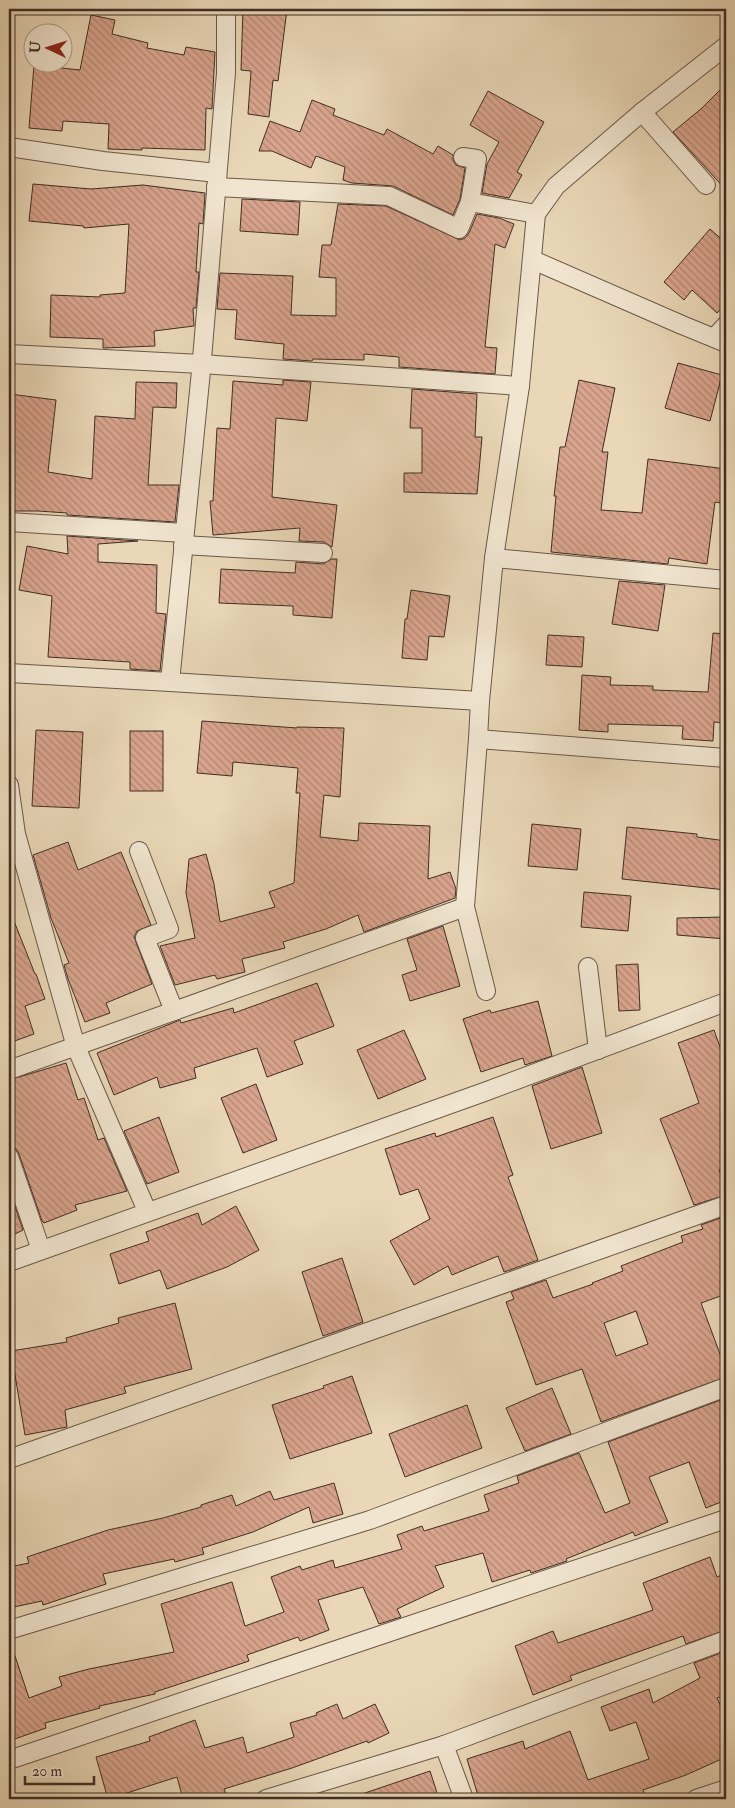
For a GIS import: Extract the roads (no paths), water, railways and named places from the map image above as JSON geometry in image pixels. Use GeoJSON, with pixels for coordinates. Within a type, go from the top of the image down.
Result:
{"type":"FeatureCollection","features":[{"type":"Feature","properties":{"kind":"street"},"geometry":{"type":"LineString","coordinates":[[170,682],[201,364],[226,73],[226,9]]}},
{"type":"Feature","properties":{"kind":"street"},"geometry":{"type":"LineString","coordinates":[[486,991],[465,907],[480,701],[494,558],[520,386],[536,214],[556,186],[642,112],[726,46]]}},
{"type":"Feature","properties":{"kind":"street"},"geometry":{"type":"LineString","coordinates":[[642,112],[706,185]]}},
{"type":"Feature","properties":{"kind":"street"},"geometry":{"type":"LineString","coordinates":[[9,147],[216,180],[389,196],[459,229],[470,202],[477,160],[463,157]]}},
{"type":"Feature","properties":{"kind":"street"},"geometry":{"type":"LineString","coordinates":[[470,202],[536,214]]}},
{"type":"Feature","properties":{"kind":"street"},"geometry":{"type":"LineString","coordinates":[[533,260],[720,341],[726,326]]}},
{"type":"Feature","properties":{"kind":"street"},"geometry":{"type":"LineString","coordinates":[[9,354],[201,364],[520,386]]}},
{"type":"Feature","properties":{"kind":"street"},"geometry":{"type":"LineString","coordinates":[[9,522],[323,553]]}},
{"type":"Feature","properties":{"kind":"street"},"geometry":{"type":"LineString","coordinates":[[494,558],[726,580]]}},
{"type":"Feature","properties":{"kind":"street"},"geometry":{"type":"LineString","coordinates":[[9,673],[480,701]]}},
{"type":"Feature","properties":{"kind":"street"},"geometry":{"type":"LineString","coordinates":[[478,739],[726,758]]}},
{"type":"Feature","properties":{"kind":"street"},"geometry":{"type":"LineString","coordinates":[[9,785],[16,834],[76,1047],[147,1212]]}},
{"type":"Feature","properties":{"kind":"street"},"geometry":{"type":"LineString","coordinates":[[139,851],[170,929],[145,938],[174,1011]]}},
{"type":"Feature","properties":{"kind":"street"},"geometry":{"type":"LineString","coordinates":[[9,1070],[465,907]]}},
{"type":"Feature","properties":{"kind":"street"},"geometry":{"type":"LineString","coordinates":[[588,967],[598,1050]]}},
{"type":"Feature","properties":{"kind":"street"},"geometry":{"type":"LineString","coordinates":[[9,1262],[726,1002]]}},
{"type":"Feature","properties":{"kind":"street"},"geometry":{"type":"LineString","coordinates":[[9,1157],[41,1250]]}},
{"type":"Feature","properties":{"kind":"street"},"geometry":{"type":"LineString","coordinates":[[9,1459],[726,1205]]}},
{"type":"Feature","properties":{"kind":"street"},"geometry":{"type":"LineString","coordinates":[[9,1630],[370,1520],[726,1387]]}},
{"type":"Feature","properties":{"kind":"street"},"geometry":{"type":"LineString","coordinates":[[9,1760],[726,1519]]}},
{"type":"Feature","properties":{"kind":"street"},"geometry":{"type":"LineString","coordinates":[[266,1799],[444,1745],[726,1640]]}},
{"type":"Feature","properties":{"kind":"street"},"geometry":{"type":"LineString","coordinates":[[444,1745],[464,1799]]}},
{"type":"Feature","properties":{"kind":"street"},"geometry":{"type":"LineString","coordinates":[[696,1799],[724,1793]]}}]}
